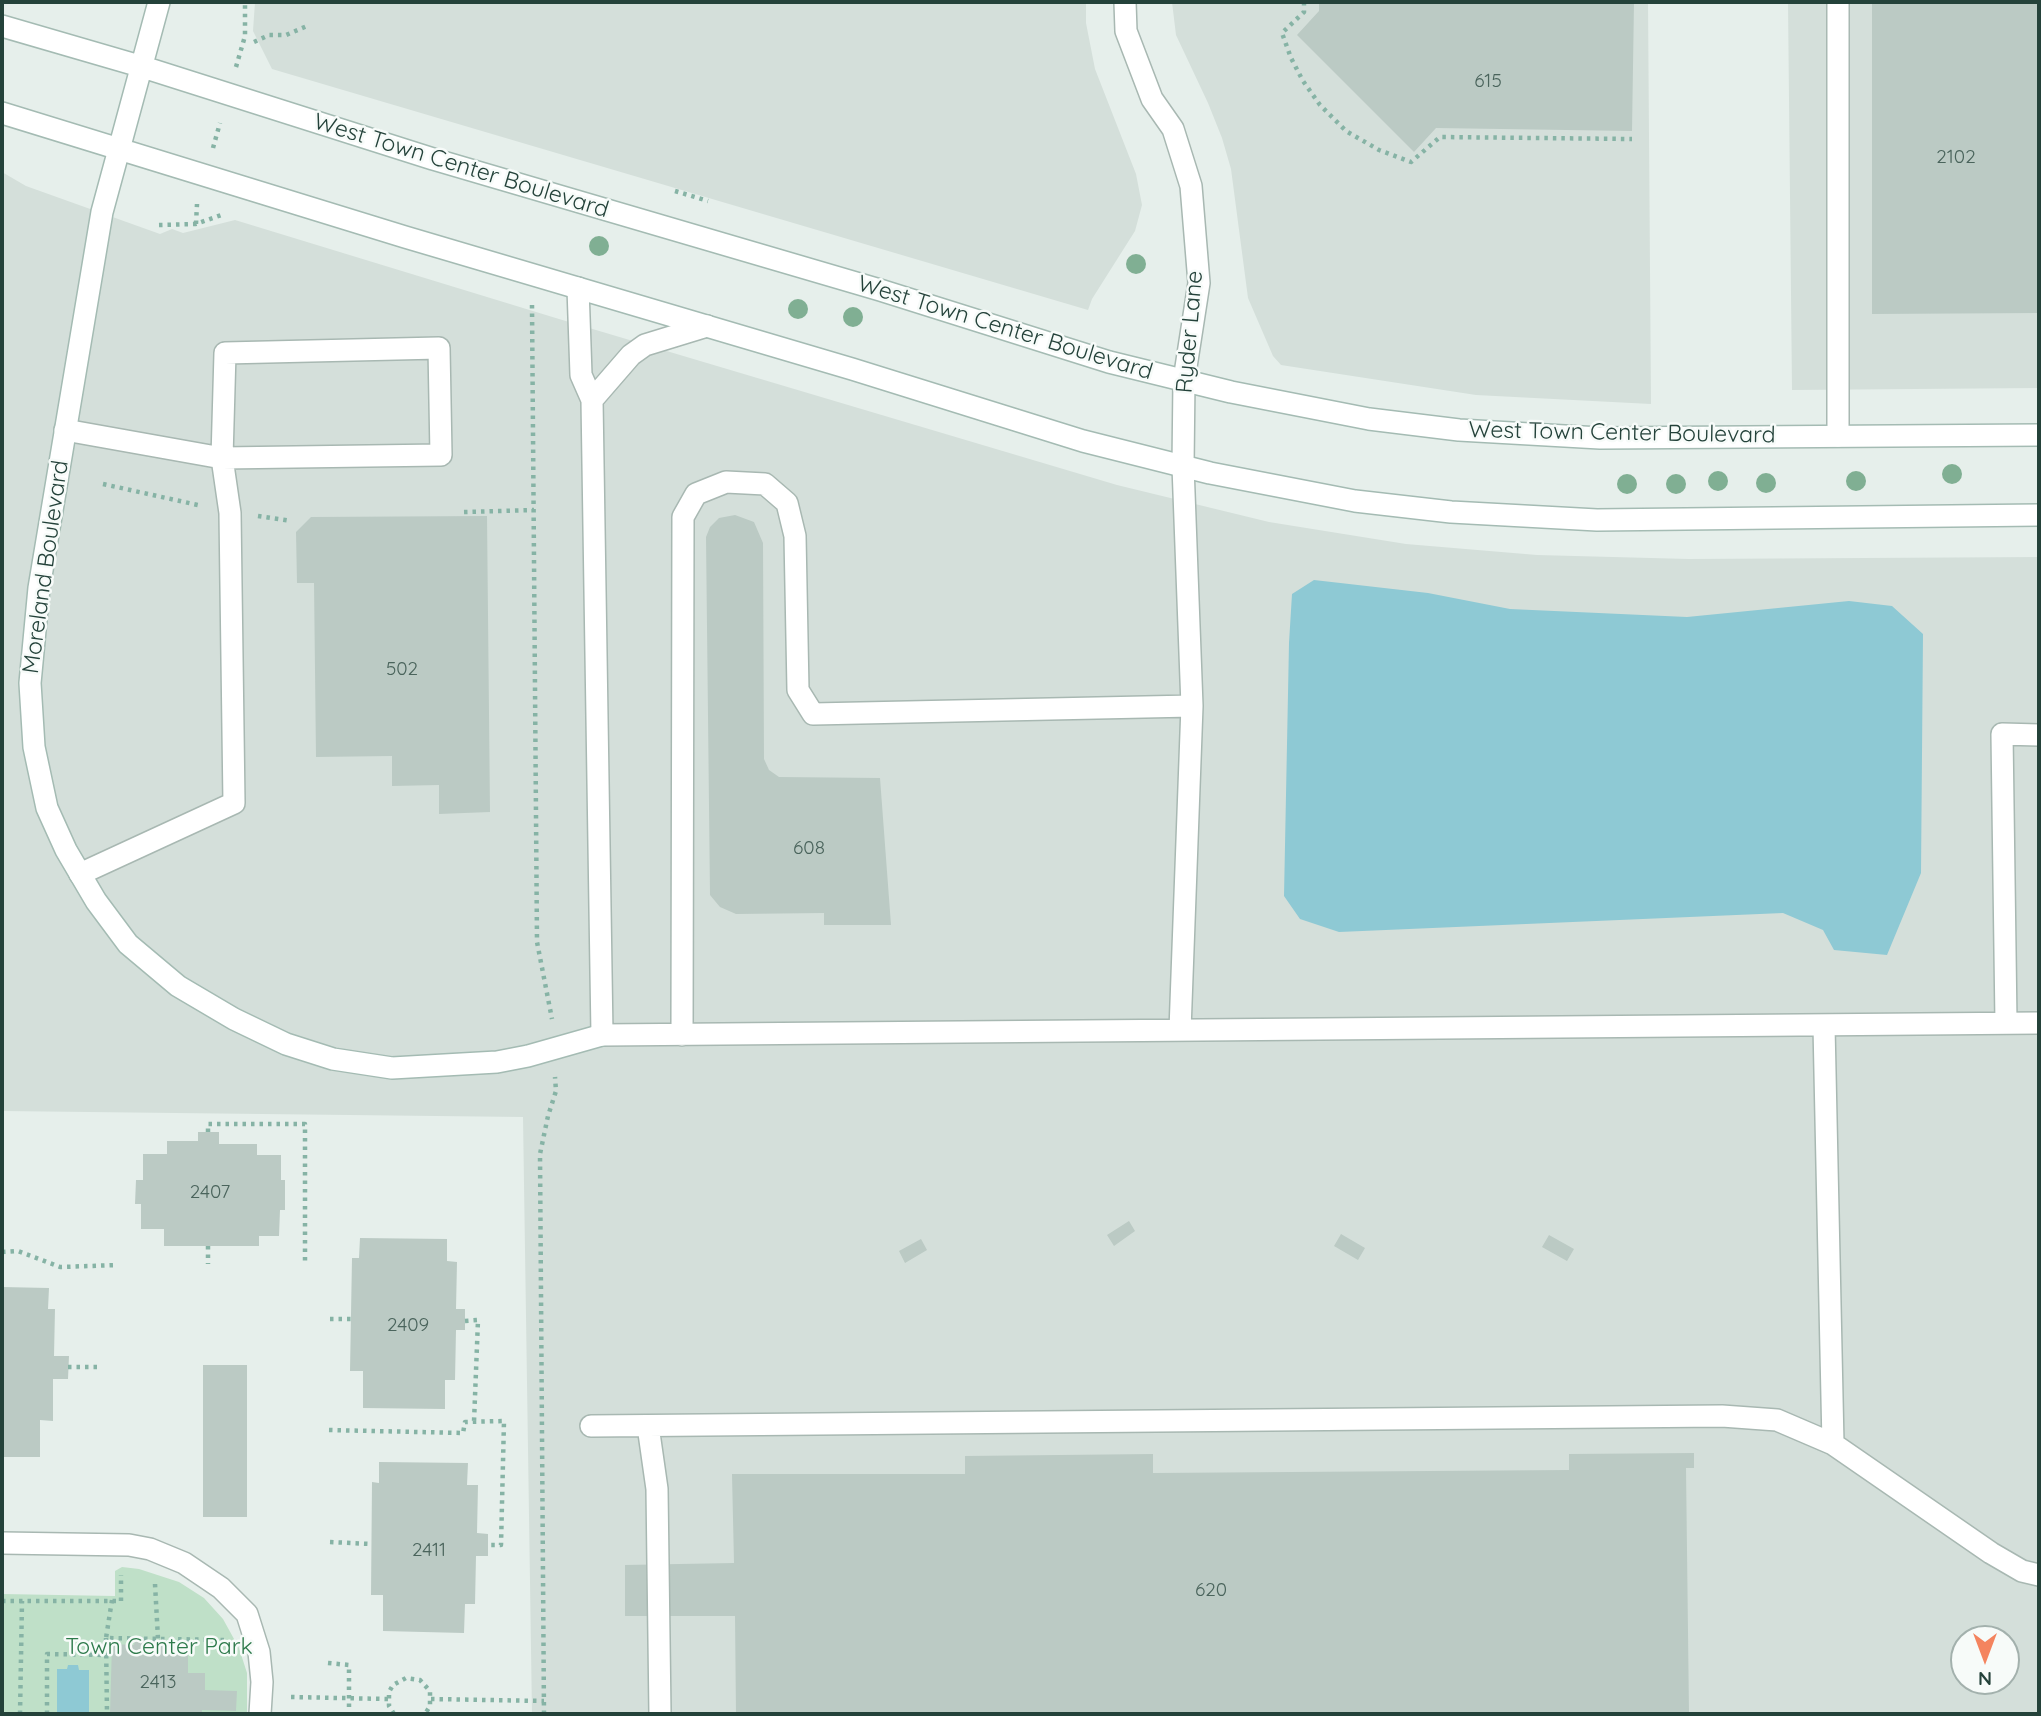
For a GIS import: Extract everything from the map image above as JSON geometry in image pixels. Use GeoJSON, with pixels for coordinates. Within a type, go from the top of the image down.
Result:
{"type":"FeatureCollection","features":[{"type":"Feature","properties":{"kind":"main road","name":"Moreland Boulevard"},"geometry":{"type":"LineString","coordinates":[[159,2],[102,212],[65,430],[39,588],[30,683],[34,747],[47,808],[66,850],[96,901],[128,944],[178,986],[234,1019],[298,1048],[333,1059],[393,1068],[497,1062],[602,1035],[2039,1023]]}},
{"type":"Feature","properties":{"kind":"main road","name":"Ryder Lane"},"geometry":{"type":"LineString","coordinates":[[1125,2],[1126,32],[1152,99],[1173,129],[1191,186],[1199,283],[1184,380],[1183,466],[1192,706],[1180,1030]]}},
{"type":"Feature","properties":{"kind":"main road"},"geometry":{"type":"LineString","coordinates":[[1838,2],[1838,436]]}},
{"type":"Feature","properties":{"kind":"main road","name":"West Town Center Boulevard"},"geometry":{"type":"LineString","coordinates":[[2,26],[143,67],[433,159],[880,290],[1109,362],[1231,392],[1369,419],[1459,430],[1600,438],[2039,435]]}},
{"type":"Feature","properties":{"kind":"main road"},"geometry":{"type":"LineString","coordinates":[[2,113],[1083,441],[1183,466],[1355,501],[1451,512],[1597,520],[2039,515]]}},
{"type":"Feature","properties":{"kind":"main road"},"geometry":{"type":"LineString","coordinates":[[578,288],[581,375],[592,400],[602,1035]]}},
{"type":"Feature","properties":{"kind":"main road"},"geometry":{"type":"LineString","coordinates":[[592,400],[631,355],[645,345],[707,326]]}},
{"type":"Feature","properties":{"kind":"main road"},"geometry":{"type":"LineString","coordinates":[[65,430],[222,458],[441,455],[439,348],[225,353],[222,458],[230,513],[234,803],[80,874]]}},
{"type":"Feature","properties":{"kind":"main road"},"geometry":{"type":"LineString","coordinates":[[682,1035],[684,517],[696,494],[726,482],[765,484],[787,503],[795,536],[798,690],[813,713],[1192,706]]}},
{"type":"Feature","properties":{"kind":"main road"},"geometry":{"type":"LineString","coordinates":[[2006,1023],[2002,734],[2039,735]]}},
{"type":"Feature","properties":{"kind":"main road"},"geometry":{"type":"LineString","coordinates":[[1824,1026],[1833,1444]]}},
{"type":"Feature","properties":{"kind":"main road"},"geometry":{"type":"LineString","coordinates":[[591,1426],[1722,1416],[1777,1420],[1833,1444],[1991,1553],[2022,1571],[2039,1575]]}},
{"type":"Feature","properties":{"kind":"main road"},"geometry":{"type":"LineString","coordinates":[[648,1426],[657,1489],[660,1714]]}},
{"type":"Feature","properties":{"kind":"main road"},"geometry":{"type":"LineString","coordinates":[[2,1543],[129,1545],[150,1549],[184,1563],[221,1588],[247,1614],[259,1652],[261,1705]]}},
{"type":"Feature","properties":{"kind":"path"},"geometry":{"type":"LineString","coordinates":[[196,223],[196,206],[245,36],[245,2]]}},
{"type":"Feature","properties":{"kind":"path"},"geometry":{"type":"LineString","coordinates":[[1304,2],[1304,12],[1282,33],[1291,58],[1320,105],[1346,131],[1379,150],[1411,162],[1440,137],[1632,139]]}},
{"type":"Feature","properties":{"kind":"path"},"geometry":{"type":"LineString","coordinates":[[254,42],[269,35],[286,35],[307,26]]}},
{"type":"Feature","properties":{"kind":"path"},"geometry":{"type":"LineString","coordinates":[[675,191],[708,201]]}},
{"type":"Feature","properties":{"kind":"path"},"geometry":{"type":"LineString","coordinates":[[159,225],[196,223],[231,212]]}},
{"type":"Feature","properties":{"kind":"path"},"geometry":{"type":"LineString","coordinates":[[532,303],[537,942],[552,1007],[552,1021]]}},
{"type":"Feature","properties":{"kind":"path"},"geometry":{"type":"LineString","coordinates":[[464,512],[534,510]]}},
{"type":"Feature","properties":{"kind":"path"},"geometry":{"type":"LineString","coordinates":[[544,1714],[540,1154],[556,1091],[555,1079]]}},
{"type":"Feature","properties":{"kind":"path"},"geometry":{"type":"LineString","coordinates":[[208,1132],[208,1124],[306,1124],[304,1263]]}},
{"type":"Feature","properties":{"kind":"path"},"geometry":{"type":"LineString","coordinates":[[208,1246],[208,1264]]}},
{"type":"Feature","properties":{"kind":"path"},"geometry":{"type":"LineString","coordinates":[[2,1252],[18,1251],[60,1267],[118,1265]]}},
{"type":"Feature","properties":{"kind":"path"},"geometry":{"type":"LineString","coordinates":[[330,1319],[351,1320]]}},
{"type":"Feature","properties":{"kind":"path"},"geometry":{"type":"LineString","coordinates":[[464,1321],[478,1320],[474,1422]]}},
{"type":"Feature","properties":{"kind":"path"},"geometry":{"type":"LineString","coordinates":[[68,1367],[99,1367]]}},
{"type":"Feature","properties":{"kind":"path"},"geometry":{"type":"LineString","coordinates":[[329,1430],[463,1433],[465,1422],[504,1421],[501,1545],[488,1545]]}},
{"type":"Feature","properties":{"kind":"path"},"geometry":{"type":"LineString","coordinates":[[330,1542],[371,1544]]}},
{"type":"Feature","properties":{"kind":"path"},"geometry":{"type":"LineString","coordinates":[[2,1601],[121,1601],[121,1573],[128,1572]]}},
{"type":"Feature","properties":{"kind":"path"},"geometry":{"type":"LineString","coordinates":[[155,1576],[158,1639]]}},
{"type":"Feature","properties":{"kind":"path"},"geometry":{"type":"LineString","coordinates":[[107,1714],[106,1638],[112,1600]]}},
{"type":"Feature","properties":{"kind":"path"},"geometry":{"type":"LineString","coordinates":[[20,1714],[22,1601]]}},
{"type":"Feature","properties":{"kind":"path"},"geometry":{"type":"LineString","coordinates":[[106,1638],[233,1640],[225,1630]]}},
{"type":"Feature","properties":{"kind":"path"},"geometry":{"type":"LineString","coordinates":[[47,1714],[47,1654],[107,1655]]}},
{"type":"Feature","properties":{"kind":"path"},"geometry":{"type":"LineString","coordinates":[[328,1663],[348,1665],[348,1714]]}},
{"type":"Feature","properties":{"kind":"path"},"geometry":{"type":"LineString","coordinates":[[394,1714],[388,1699],[393,1685],[398,1680],[413,1678],[426,1685],[431,1699],[425,1714]]}},
{"type":"Feature","properties":{"kind":"path"},"geometry":{"type":"LineString","coordinates":[[261,1705],[348,1698],[388,1699]]}},
{"type":"Feature","properties":{"kind":"path"},"geometry":{"type":"LineString","coordinates":[[431,1699],[544,1700]]}},
{"type":"Feature","properties":{"kind":"shaded area"},"geometry":{"type":"Polygon","coordinates":[[[255,2],[1086,2],[1086,23],[1095,69],[1136,174],[1142,205],[1135,231],[1092,299],[1088,310],[272,69],[253,31],[255,2]]]}},
{"type":"Feature","properties":{"kind":"shaded area"},"geometry":{"type":"Polygon","coordinates":[[[1172,2],[1648,2],[1651,404],[1476,395],[1281,365],[1273,356],[1248,298],[1231,169],[1208,103],[1176,35],[1172,2]]]}},
{"type":"Feature","properties":{"kind":"shaded area"},"geometry":{"type":"Polygon","coordinates":[[[1788,2],[2039,2],[2039,388],[1792,390],[1788,2]]]}},
{"type":"Feature","properties":{"kind":"shaded area"},"geometry":{"type":"Polygon","coordinates":[[[2,172],[26,186],[160,234],[172,229],[183,233],[235,220],[1117,485],[1269,522],[1406,544],[1537,555],[1689,559],[2039,557],[2039,1714],[532,1714],[523,1117],[2,1111],[2,172]]]}},
{"type":"Feature","properties":{"kind":"green space","name":"Town Center Park"},"geometry":{"type":"Polygon","coordinates":[[[122,1567],[139,1569],[179,1582],[204,1598],[223,1619],[239,1648],[247,1673],[247,1714],[2,1714],[2,1594],[115,1596],[115,1571],[122,1567]]]}},
{"type":"Feature","properties":{"kind":"water"},"geometry":{"type":"Polygon","coordinates":[[[1314,580],[1428,593],[1510,609],[1687,617],[1849,601],[1892,606],[1923,634],[1921,873],[1887,955],[1834,950],[1823,930],[1783,913],[1339,932],[1300,919],[1284,896],[1289,643],[1292,594],[1314,580]]]}},
{"type":"Feature","properties":{"kind":"water"},"geometry":{"type":"Polygon","coordinates":[[[68,1665],[78,1665],[79,1670],[89,1670],[89,1714],[57,1714],[57,1669],[67,1669],[68,1665]]]}},
{"type":"Feature","properties":{"kind":"building"},"geometry":{"type":"Polygon","coordinates":[[[1319,2],[1634,2],[1632,131],[1436,128],[1414,152],[1297,35],[1319,11],[1319,2]]]}},
{"type":"Feature","properties":{"kind":"building"},"geometry":{"type":"Polygon","coordinates":[[[1872,2],[2039,2],[2039,313],[1872,314],[1872,2]]]}},
{"type":"Feature","properties":{"kind":"building"},"geometry":{"type":"Polygon","coordinates":[[[735,515],[754,522],[763,543],[764,759],[769,770],[779,777],[880,778],[891,925],[824,925],[824,913],[736,914],[720,907],[710,895],[706,537],[710,527],[719,518],[735,515]]]}},
{"type":"Feature","properties":{"kind":"building"},"geometry":{"type":"Polygon","coordinates":[[[487,516],[490,812],[439,814],[439,785],[392,786],[392,756],[316,757],[314,583],[297,583],[296,532],[311,517],[487,516]]]}},
{"type":"Feature","properties":{"kind":"building"},"geometry":{"type":"Polygon","coordinates":[[[198,1132],[219,1132],[219,1144],[257,1144],[257,1155],[281,1155],[281,1180],[285,1180],[285,1210],[280,1210],[279,1236],[259,1236],[259,1246],[164,1246],[164,1229],[141,1229],[141,1204],[135,1204],[136,1180],[143,1180],[143,1154],[167,1154],[167,1141],[198,1141],[198,1132]]]}},
{"type":"Feature","properties":{"kind":"building"},"geometry":{"type":"Polygon","coordinates":[[[1129,1221],[1135,1231],[1114,1246],[1107,1235],[1129,1221]]]}},
{"type":"Feature","properties":{"kind":"building"},"geometry":{"type":"Polygon","coordinates":[[[1341,1234],[1365,1248],[1358,1260],[1334,1246],[1341,1234]]]}},
{"type":"Feature","properties":{"kind":"building"},"geometry":{"type":"Polygon","coordinates":[[[1549,1235],[1574,1249],[1567,1261],[1542,1247],[1549,1235]]]}},
{"type":"Feature","properties":{"kind":"building"},"geometry":{"type":"Polygon","coordinates":[[[360,1238],[447,1239],[447,1261],[457,1262],[456,1309],[465,1309],[465,1330],[456,1330],[455,1380],[445,1380],[445,1409],[363,1408],[363,1371],[350,1371],[352,1258],[359,1258],[360,1238]]]}},
{"type":"Feature","properties":{"kind":"building"},"geometry":{"type":"Polygon","coordinates":[[[921,1239],[927,1250],[905,1263],[899,1251],[921,1239]]]}},
{"type":"Feature","properties":{"kind":"building"},"geometry":{"type":"Polygon","coordinates":[[[2,1287],[49,1288],[48,1309],[55,1309],[54,1356],[69,1356],[68,1379],[53,1379],[53,1421],[40,1420],[40,1457],[2,1457],[2,1287]]]}},
{"type":"Feature","properties":{"kind":"building"},"geometry":{"type":"Polygon","coordinates":[[[203,1365],[247,1365],[247,1517],[203,1517],[203,1365]]]}},
{"type":"Feature","properties":{"kind":"building"},"geometry":{"type":"Polygon","coordinates":[[[1694,1453],[1694,1468],[1686,1468],[1689,1714],[736,1714],[735,1616],[625,1616],[625,1565],[734,1563],[732,1474],[965,1474],[965,1456],[1153,1454],[1153,1473],[1569,1470],[1569,1454],[1694,1453]]]}},
{"type":"Feature","properties":{"kind":"building"},"geometry":{"type":"Polygon","coordinates":[[[379,1462],[468,1463],[467,1485],[478,1485],[477,1533],[488,1534],[488,1556],[476,1556],[475,1604],[465,1604],[464,1633],[383,1631],[383,1595],[371,1595],[372,1482],[379,1483],[379,1462]]]}},
{"type":"Feature","properties":{"kind":"building"},"geometry":{"type":"Polygon","coordinates":[[[135,1640],[168,1641],[168,1645],[188,1646],[188,1673],[205,1673],[205,1690],[237,1691],[236,1711],[202,1710],[202,1714],[110,1714],[112,1644],[134,1645],[135,1640]]]}}]}
